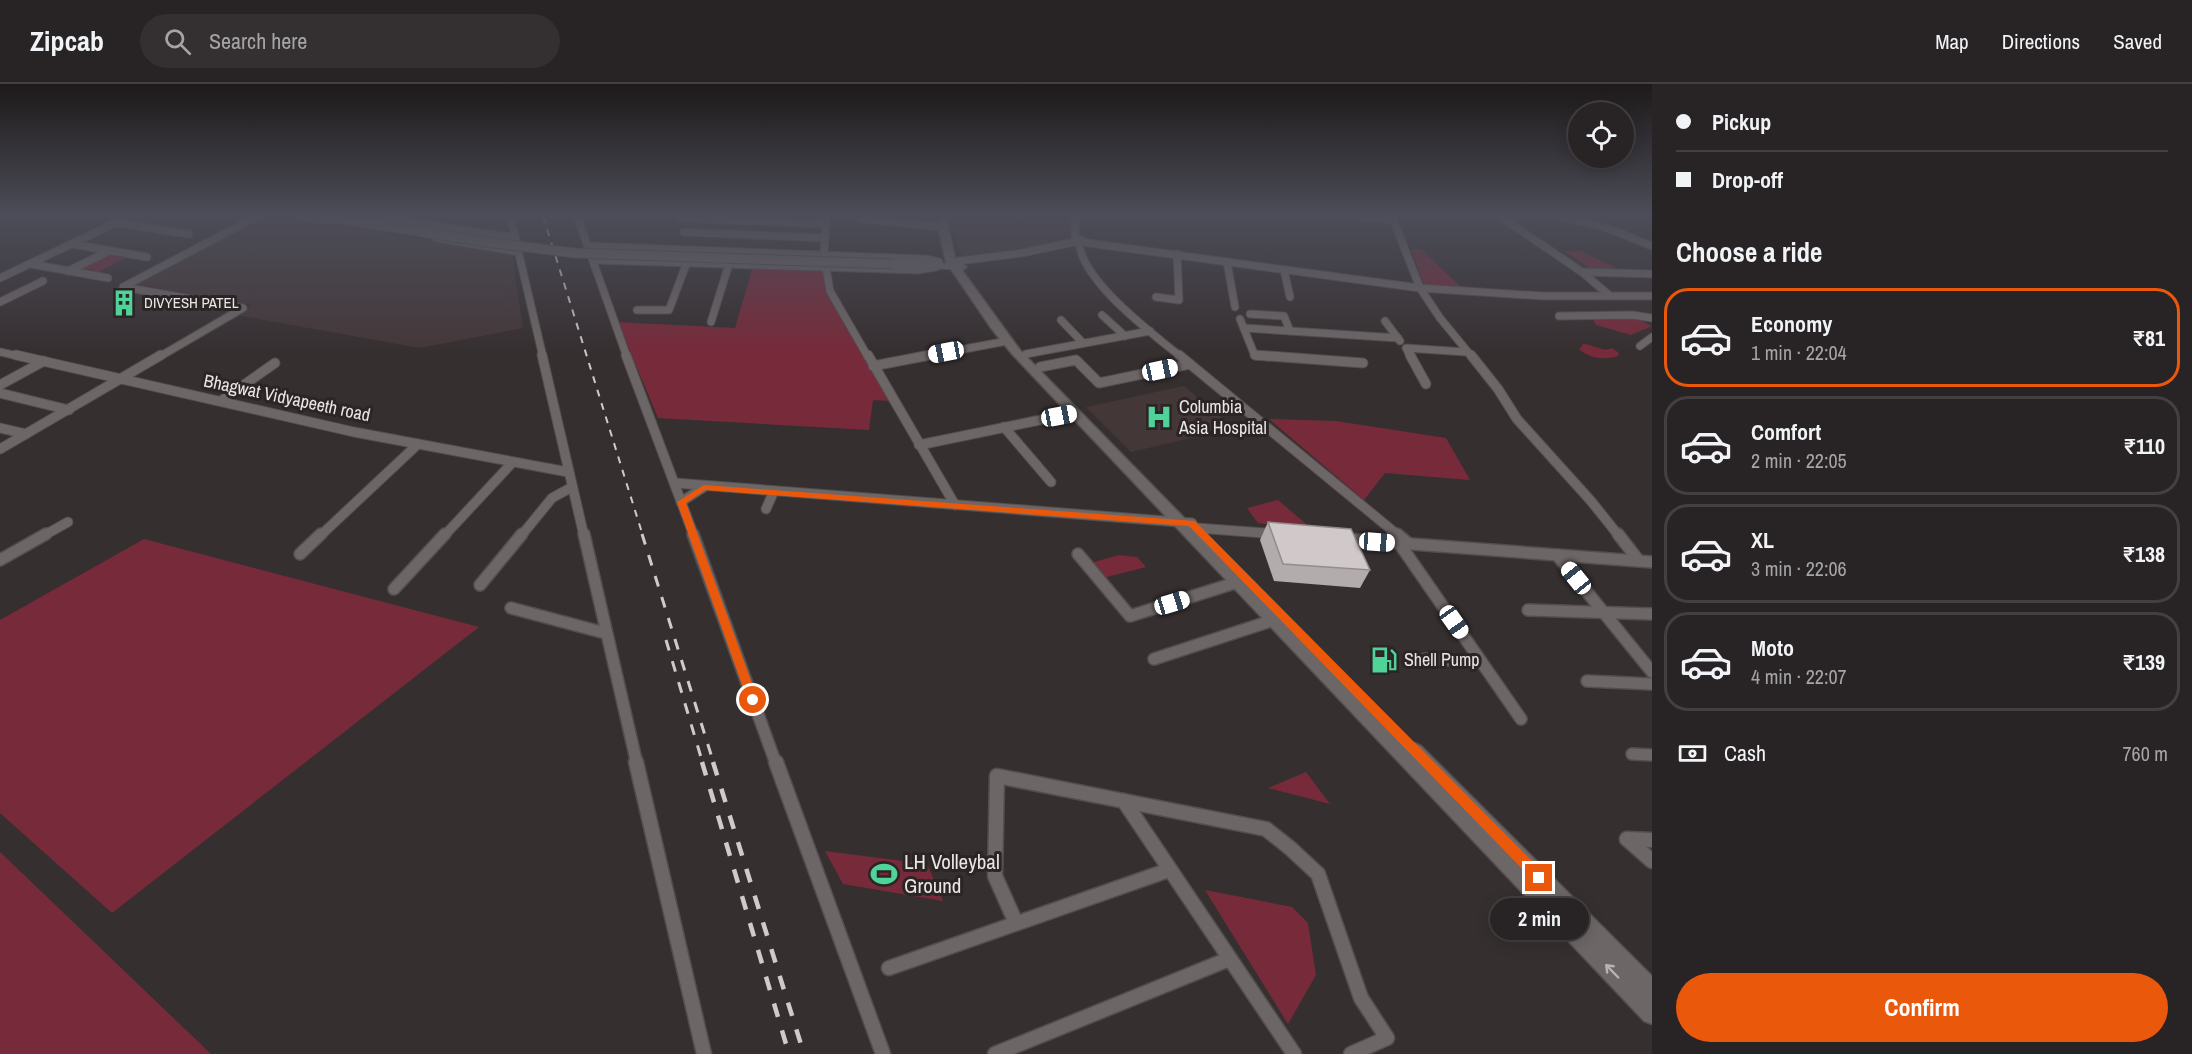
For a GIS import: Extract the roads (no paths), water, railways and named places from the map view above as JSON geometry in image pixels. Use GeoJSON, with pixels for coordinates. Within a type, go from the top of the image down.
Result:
{"type":"FeatureCollection","features":[{"type":"Feature","properties":{"kind":"main road"},"geometry":{"type":"LineString","coordinates":[[951,261],[951,265],[1007,341],[1074,413],[1190,525],[1238,582],[1652,1013]]}},
{"type":"Feature","properties":{"kind":"main road"},"geometry":{"type":"LineString","coordinates":[[951,265],[1026,354],[1190,525],[1652,992]]}},
{"type":"Feature","properties":{"kind":"street"},"geometry":{"type":"LineString","coordinates":[[0,278],[36,261]]}},
{"type":"Feature","properties":{"kind":"street"},"geometry":{"type":"LineString","coordinates":[[68,271],[88,261]]}},
{"type":"Feature","properties":{"kind":"street"},"geometry":{"type":"LineString","coordinates":[[0,449],[243,308],[123,287],[172,261]]}},
{"type":"Feature","properties":{"kind":"street"},"geometry":{"type":"LineString","coordinates":[[521,261],[604,633],[704,1054]]}},
{"type":"Feature","properties":{"kind":"street"},"geometry":{"type":"LineString","coordinates":[[593,261],[605,301],[675,483],[823,897],[883,1054]]}},
{"type":"Feature","properties":{"kind":"street"},"geometry":{"type":"LineString","coordinates":[[653,261],[917,270],[973,261]]}},
{"type":"Feature","properties":{"kind":"street"},"geometry":{"type":"LineString","coordinates":[[825,261],[830,291],[955,505]]}},
{"type":"Feature","properties":{"kind":"street"},"geometry":{"type":"LineString","coordinates":[[867,261],[893,262]]}},
{"type":"Feature","properties":{"kind":"street"},"geometry":{"type":"LineString","coordinates":[[875,261],[951,265]]}},
{"type":"Feature","properties":{"kind":"street"},"geometry":{"type":"LineString","coordinates":[[936,261],[951,265]]}},
{"type":"Feature","properties":{"kind":"street"},"geometry":{"type":"LineString","coordinates":[[1085,261],[1113,298],[1150,331],[1404,544],[1521,719]]}},
{"type":"Feature","properties":{"kind":"street"},"geometry":{"type":"LineString","coordinates":[[1156,297],[1179,300],[1177,261]]}},
{"type":"Feature","properties":{"kind":"street"},"geometry":{"type":"LineString","coordinates":[[1227,261],[1235,307]]}},
{"type":"Feature","properties":{"kind":"street"},"geometry":{"type":"LineString","coordinates":[[1229,261],[1420,288],[1543,296],[1652,296]]}},
{"type":"Feature","properties":{"kind":"street"},"geometry":{"type":"LineString","coordinates":[[1409,261],[1420,288],[1467,352],[1498,389],[1517,418],[1592,501],[1639,561]]}},
{"type":"Feature","properties":{"kind":"street"},"geometry":{"type":"LineString","coordinates":[[1566,261],[1609,295]]}},
{"type":"Feature","properties":{"kind":"street"},"geometry":{"type":"LineString","coordinates":[[637,310],[669,310],[687,262]]}},
{"type":"Feature","properties":{"kind":"street"},"geometry":{"type":"LineString","coordinates":[[30,264],[108,278]]}},
{"type":"Feature","properties":{"kind":"street"},"geometry":{"type":"LineString","coordinates":[[711,322],[729,264]]}},
{"type":"Feature","properties":{"kind":"street"},"geometry":{"type":"LineString","coordinates":[[1284,270],[1290,297]]}},
{"type":"Feature","properties":{"kind":"street"},"geometry":{"type":"LineString","coordinates":[[1582,272],[1652,274]]}},
{"type":"Feature","properties":{"kind":"street"},"geometry":{"type":"LineString","coordinates":[[0,303],[43,281]]}},
{"type":"Feature","properties":{"kind":"street"},"geometry":{"type":"LineString","coordinates":[[1250,314],[1284,316],[1290,331]]}},
{"type":"Feature","properties":{"kind":"street"},"geometry":{"type":"LineString","coordinates":[[1102,315],[1125,336]]}},
{"type":"Feature","properties":{"kind":"street"},"geometry":{"type":"LineString","coordinates":[[1559,316],[1633,315],[1652,318]]}},
{"type":"Feature","properties":{"kind":"street"},"geometry":{"type":"LineString","coordinates":[[1240,319],[1255,356],[1363,363]]}},
{"type":"Feature","properties":{"kind":"street"},"geometry":{"type":"LineString","coordinates":[[1061,320],[1083,343]]}},
{"type":"Feature","properties":{"kind":"street"},"geometry":{"type":"LineString","coordinates":[[1385,321],[1406,348],[1426,384]]}},
{"type":"Feature","properties":{"kind":"street"},"geometry":{"type":"LineString","coordinates":[[1244,328],[1398,338]]}},
{"type":"Feature","properties":{"kind":"street"},"geometry":{"type":"LineString","coordinates":[[1026,354],[1150,331]]}},
{"type":"Feature","properties":{"kind":"street"},"geometry":{"type":"LineString","coordinates":[[1640,346],[1652,337]]}},
{"type":"Feature","properties":{"kind":"street"},"geometry":{"type":"LineString","coordinates":[[873,366],[1007,341]]}},
{"type":"Feature","properties":{"kind":"street"},"geometry":{"type":"LineString","coordinates":[[1406,348],[1467,352]]}},
{"type":"Feature","properties":{"kind":"street","name":"Bhagwat Vidyapeeth road"},"geometry":{"type":"LineString","coordinates":[[0,352],[511,464],[568,472]]}},
{"type":"Feature","properties":{"kind":"street"},"geometry":{"type":"LineString","coordinates":[[1040,367],[1076,360],[1100,382],[1190,364]]}},
{"type":"Feature","properties":{"kind":"street"},"geometry":{"type":"LineString","coordinates":[[0,385],[44,361]]}},
{"type":"Feature","properties":{"kind":"street"},"geometry":{"type":"LineString","coordinates":[[222,401],[275,363]]}},
{"type":"Feature","properties":{"kind":"street"},"geometry":{"type":"LineString","coordinates":[[0,393],[69,410]]}},
{"type":"Feature","properties":{"kind":"street"},"geometry":{"type":"LineString","coordinates":[[919,445],[1074,413]]}},
{"type":"Feature","properties":{"kind":"street"},"geometry":{"type":"LineString","coordinates":[[1004,427],[1051,482]]}},
{"type":"Feature","properties":{"kind":"street"},"geometry":{"type":"LineString","coordinates":[[0,428],[26,435]]}},
{"type":"Feature","properties":{"kind":"street"},"geometry":{"type":"LineString","coordinates":[[300,554],[418,444]]}},
{"type":"Feature","properties":{"kind":"street"},"geometry":{"type":"LineString","coordinates":[[394,589],[511,464]]}},
{"type":"Feature","properties":{"kind":"street"},"geometry":{"type":"LineString","coordinates":[[675,483],[704,488],[955,505],[1292,535]]}},
{"type":"Feature","properties":{"kind":"street"},"geometry":{"type":"LineString","coordinates":[[480,585],[552,498],[573,487]]}},
{"type":"Feature","properties":{"kind":"street"},"geometry":{"type":"LineString","coordinates":[[681,502],[704,488]]}},
{"type":"Feature","properties":{"kind":"street"},"geometry":{"type":"LineString","coordinates":[[766,509],[774,491]]}},
{"type":"Feature","properties":{"kind":"street"},"geometry":{"type":"LineString","coordinates":[[0,560],[68,522]]}},
{"type":"Feature","properties":{"kind":"street"},"geometry":{"type":"LineString","coordinates":[[1328,538],[1652,562]]}},
{"type":"Feature","properties":{"kind":"street"},"geometry":{"type":"LineString","coordinates":[[1078,554],[1130,616],[1238,582]]}},
{"type":"Feature","properties":{"kind":"street"},"geometry":{"type":"LineString","coordinates":[[1557,555],[1652,672]]}},
{"type":"Feature","properties":{"kind":"street"},"geometry":{"type":"LineString","coordinates":[[511,608],[604,633]]}},
{"type":"Feature","properties":{"kind":"street"},"geometry":{"type":"LineString","coordinates":[[1528,610],[1652,614]]}},
{"type":"Feature","properties":{"kind":"street"},"geometry":{"type":"LineString","coordinates":[[1154,659],[1274,620]]}},
{"type":"Feature","properties":{"kind":"street"},"geometry":{"type":"LineString","coordinates":[[1425,659],[1481,661]]}},
{"type":"Feature","properties":{"kind":"street"},"geometry":{"type":"LineString","coordinates":[[1587,681],[1652,684]]}},
{"type":"Feature","properties":{"kind":"street"},"geometry":{"type":"LineString","coordinates":[[1632,754],[1652,755]]}},
{"type":"Feature","properties":{"kind":"street"},"geometry":{"type":"LineString","coordinates":[[1016,923],[995,876],[997,776],[1266,830],[1318,874],[1361,998],[1387,1038],[1351,1054]]}},
{"type":"Feature","properties":{"kind":"street"},"geometry":{"type":"LineString","coordinates":[[1124,801],[1294,1054]]}},
{"type":"Feature","properties":{"kind":"street"},"geometry":{"type":"LineString","coordinates":[[1652,840],[1627,839],[1652,861]]}},
{"type":"Feature","properties":{"kind":"street"},"geometry":{"type":"LineString","coordinates":[[889,968],[1169,870]]}},
{"type":"Feature","properties":{"kind":"street"},"geometry":{"type":"LineString","coordinates":[[995,1054],[1229,959]]}},
{"type":"Feature","properties":{"kind":"railway"},"geometry":{"type":"LineString","coordinates":[[557,261],[643,536]]}},
{"type":"Feature","properties":{"kind":"railway"},"geometry":{"type":"LineString","coordinates":[[642,534],[714,764]]}},
{"type":"Feature","properties":{"kind":"railway"},"geometry":{"type":"LineString","coordinates":[[666,640],[703,764]]}},
{"type":"Feature","properties":{"kind":"railway"},"geometry":{"type":"LineString","coordinates":[[702,762],[789,1054]]}},
{"type":"Feature","properties":{"kind":"railway"},"geometry":{"type":"LineString","coordinates":[[713,762],[804,1054]]}},
{"type":"Feature","properties":{"kind":"place","name":"DIVYESH PATEL"},"geometry":{"type":"Point","coordinates":[124,303]}},
{"type":"Feature","properties":{"kind":"place","name":"Columbia Asia Hospital"},"geometry":{"type":"Point","coordinates":[1159,417]}},
{"type":"Feature","properties":{"kind":"place","name":"Shell Pump"},"geometry":{"type":"Point","coordinates":[1384,660]}},
{"type":"Feature","properties":{"kind":"place","name":"LH Volleybal Ground"},"geometry":{"type":"Point","coordinates":[884,874]}}]}
